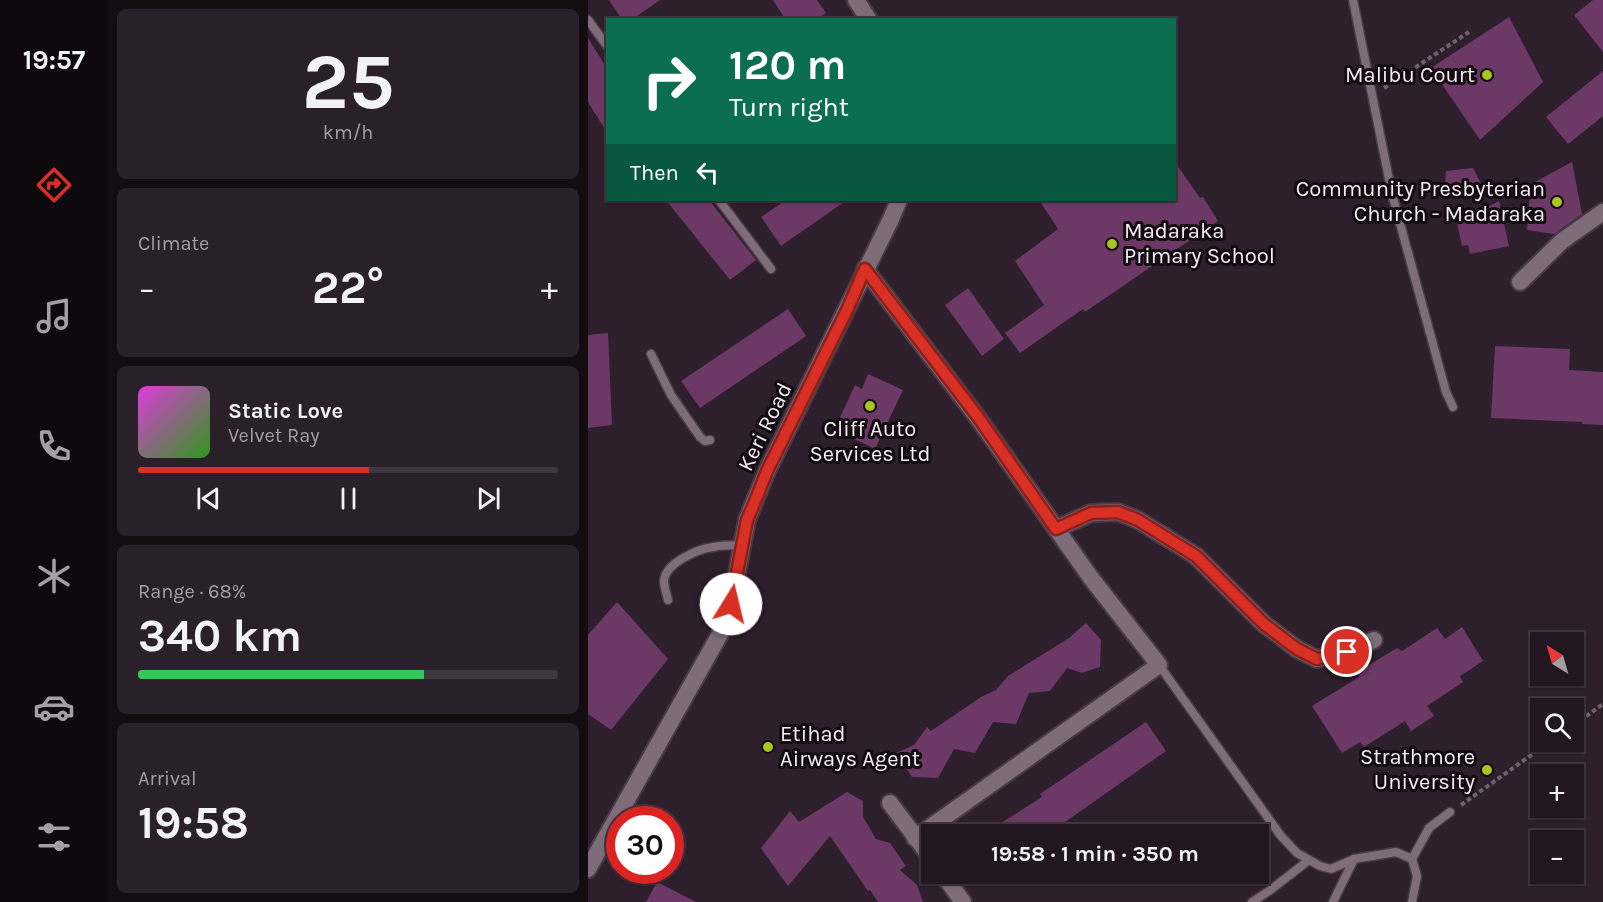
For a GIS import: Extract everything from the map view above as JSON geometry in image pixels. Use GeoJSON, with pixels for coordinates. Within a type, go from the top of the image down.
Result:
{"type":"FeatureCollection","features":[{"type":"Feature","properties":{"kind":"street"},"geometry":{"type":"LineString","coordinates":[[856,0],[868,18]]}},
{"type":"Feature","properties":{"kind":"street","name":"Keri Road"},"geometry":{"type":"LineString","coordinates":[[588,869],[720,635],[731,604],[747,520],[767,471],[899,201]]}},
{"type":"Feature","properties":{"kind":"street"},"geometry":{"type":"LineString","coordinates":[[1520,282],[1562,242],[1603,212]]}},
{"type":"Feature","properties":{"kind":"street"},"geometry":{"type":"LineString","coordinates":[[865,269],[978,417],[1090,578],[1159,665],[915,838]]}},
{"type":"Feature","properties":{"kind":"street"},"geometry":{"type":"LineString","coordinates":[[1056,529],[1091,513],[1118,512],[1138,520],[1196,556],[1264,624],[1297,649],[1317,659],[1347,652],[1374,640]]}},
{"type":"Feature","properties":{"kind":"street"},"geometry":{"type":"LineString","coordinates":[[890,803],[921,845]]}},
{"type":"Feature","properties":{"kind":"street"},"geometry":{"type":"LineString","coordinates":[[950,884],[963,902]]}},
{"type":"Feature","properties":{"kind":"lane"},"geometry":{"type":"LineString","coordinates":[[1353,0],[1392,194],[1446,392],[1453,407]]}},
{"type":"Feature","properties":{"kind":"lane"},"geometry":{"type":"LineString","coordinates":[[588,20],[606,44]]}},
{"type":"Feature","properties":{"kind":"lane"},"geometry":{"type":"LineString","coordinates":[[720,201],[771,269]]}},
{"type":"Feature","properties":{"kind":"lane"},"geometry":{"type":"LineString","coordinates":[[651,354],[670,395],[700,437],[705,441],[710,440]]}},
{"type":"Feature","properties":{"kind":"lane"},"geometry":{"type":"LineString","coordinates":[[668,600],[664,581],[675,564],[688,555],[711,547],[742,545]]}},
{"type":"Feature","properties":{"kind":"lane"},"geometry":{"type":"LineString","coordinates":[[1159,665],[1281,836],[1297,853],[1331,869],[1354,860],[1396,852],[1412,859]]}},
{"type":"Feature","properties":{"kind":"lane"},"geometry":{"type":"LineString","coordinates":[[1412,902],[1417,876],[1412,859],[1430,828],[1450,812]]}},
{"type":"Feature","properties":{"kind":"lane"},"geometry":{"type":"LineString","coordinates":[[1252,902],[1309,860]]}},
{"type":"Feature","properties":{"kind":"lane"},"geometry":{"type":"LineString","coordinates":[[1333,902],[1354,860]]}},
{"type":"Feature","properties":{"kind":"path"},"geometry":{"type":"LineString","coordinates":[[1373,95],[1469,32]]}},
{"type":"Feature","properties":{"kind":"path"},"geometry":{"type":"LineString","coordinates":[[1584,718],[1603,704]]}},
{"type":"Feature","properties":{"kind":"path"},"geometry":{"type":"LineString","coordinates":[[1450,812],[1535,752]]}},
{"type":"Feature","properties":{"kind":"building"},"geometry":{"type":"Polygon","coordinates":[[[609,0],[660,0],[634,18],[621,18],[609,0]]]}},
{"type":"Feature","properties":{"kind":"building"},"geometry":{"type":"Polygon","coordinates":[[[773,0],[817,0],[826,13],[819,18],[785,18],[773,0]]]}},
{"type":"Feature","properties":{"kind":"building"},"geometry":{"type":"Polygon","coordinates":[[[1593,0],[1603,0],[1603,52],[1574,15],[1593,0]]]}},
{"type":"Feature","properties":{"kind":"building","name":"Malibu Court"},"geometry":{"type":"Polygon","coordinates":[[[1509,17],[1543,82],[1480,140],[1431,68],[1509,17]]]}},
{"type":"Feature","properties":{"kind":"building"},"geometry":{"type":"Polygon","coordinates":[[[588,38],[606,67],[606,131],[588,102],[588,38]]]}},
{"type":"Feature","properties":{"kind":"building"},"geometry":{"type":"Polygon","coordinates":[[[1603,71],[1603,116],[1568,144],[1546,117],[1603,71]]]}},
{"type":"Feature","properties":{"kind":"building"},"geometry":{"type":"Polygon","coordinates":[[[1572,162],[1582,214],[1554,234],[1527,230],[1531,184],[1572,162]]]}},
{"type":"Feature","properties":{"kind":"building","name":"Madaraka Primary School"},"geometry":{"type":"Polygon","coordinates":[[[1176,164],[1200,198],[1203,197],[1218,221],[1085,312],[1083,309],[1020,353],[1005,333],[1044,305],[1015,261],[1058,229],[1040,201],[1176,201],[1176,164]]]}},
{"type":"Feature","properties":{"kind":"building"},"geometry":{"type":"Polygon","coordinates":[[[1473,168],[1481,184],[1445,186],[1446,171],[1473,168]]]}},
{"type":"Feature","properties":{"kind":"building"},"geometry":{"type":"Polygon","coordinates":[[[667,201],[710,201],[756,260],[730,280],[667,201]]]}},
{"type":"Feature","properties":{"kind":"building"},"geometry":{"type":"Polygon","coordinates":[[[785,201],[846,201],[781,246],[761,217],[785,201]]]}},
{"type":"Feature","properties":{"kind":"building"},"geometry":{"type":"Polygon","coordinates":[[[1499,201],[1509,246],[1470,254],[1468,245],[1462,246],[1457,223],[1499,201]]]}},
{"type":"Feature","properties":{"kind":"building"},"geometry":{"type":"Polygon","coordinates":[[[968,288],[1004,339],[982,356],[945,305],[968,288]]]}},
{"type":"Feature","properties":{"kind":"building"},"geometry":{"type":"Polygon","coordinates":[[[788,309],[806,336],[700,408],[681,381],[788,309]]]}},
{"type":"Feature","properties":{"kind":"building"},"geometry":{"type":"Polygon","coordinates":[[[608,333],[612,425],[588,428],[588,335],[608,333]]]}},
{"type":"Feature","properties":{"kind":"building"},"geometry":{"type":"Polygon","coordinates":[[[1495,346],[1570,349],[1569,370],[1603,372],[1603,425],[1491,418],[1495,346]]]}},
{"type":"Feature","properties":{"kind":"building","name":"Cliff Auto Services Ltd"},"geometry":{"type":"Polygon","coordinates":[[[868,374],[903,390],[875,449],[842,433],[846,425],[838,422],[855,385],[862,389],[868,374]]]}},
{"type":"Feature","properties":{"kind":"building"},"geometry":{"type":"Polygon","coordinates":[[[617,602],[668,659],[611,730],[588,714],[588,635],[617,602]]]}},
{"type":"Feature","properties":{"kind":"building"},"geometry":{"type":"Polygon","coordinates":[[[1086,623],[1101,640],[1100,667],[1082,673],[1067,668],[1050,691],[1029,693],[1016,724],[993,722],[975,753],[954,749],[938,778],[912,777],[896,753],[914,745],[927,727],[931,731],[981,697],[996,690],[1008,676],[1069,638],[1086,623]]]}},
{"type":"Feature","properties":{"kind":"building"},"geometry":{"type":"Polygon","coordinates":[[[1462,627],[1483,661],[1460,676],[1463,682],[1427,706],[1434,716],[1411,731],[1405,721],[1364,747],[1360,742],[1342,753],[1312,706],[1359,677],[1359,671],[1397,648],[1402,651],[1437,628],[1445,639],[1462,627]]]}},
{"type":"Feature","properties":{"kind":"building"},"geometry":{"type":"Polygon","coordinates":[[[1146,722],[1166,751],[1062,824],[1000,824],[1042,797],[1040,794],[1146,722]]]}},
{"type":"Feature","properties":{"kind":"building"},"geometry":{"type":"Polygon","coordinates":[[[847,792],[863,801],[863,817],[876,839],[890,843],[906,866],[900,870],[917,885],[923,902],[878,902],[830,836],[788,886],[761,848],[790,811],[799,822],[847,792]]]}},
{"type":"Feature","properties":{"kind":"building"},"geometry":{"type":"Polygon","coordinates":[[[656,884],[661,884],[696,902],[646,902],[656,884]]]}},
{"type":"Feature","properties":{"kind":"place","name":"Malibu Court"},"geometry":{"type":"Point","coordinates":[1487,75]}},
{"type":"Feature","properties":{"kind":"place","name":"Community Presbyterian Church - Madaraka"},"geometry":{"type":"Point","coordinates":[1557,202]}},
{"type":"Feature","properties":{"kind":"place","name":"Madaraka Primary School"},"geometry":{"type":"Point","coordinates":[1112,244]}},
{"type":"Feature","properties":{"kind":"place","name":"Cliff Auto Services Ltd"},"geometry":{"type":"Point","coordinates":[870,406]}},
{"type":"Feature","properties":{"kind":"place","name":"Etihad Airways Agent"},"geometry":{"type":"Point","coordinates":[768,747]}},
{"type":"Feature","properties":{"kind":"place","name":"Strathmore University"},"geometry":{"type":"Point","coordinates":[1487,770]}},
{"type":"Feature","properties":{"kind":"route"},"geometry":{"type":"LineString","coordinates":[[731,604],[747,520],[767,471],[865,269],[978,417],[1056,529],[1091,513],[1118,512],[1138,520],[1196,556],[1264,624],[1297,649],[1317,659],[1347,652]]}}]}
